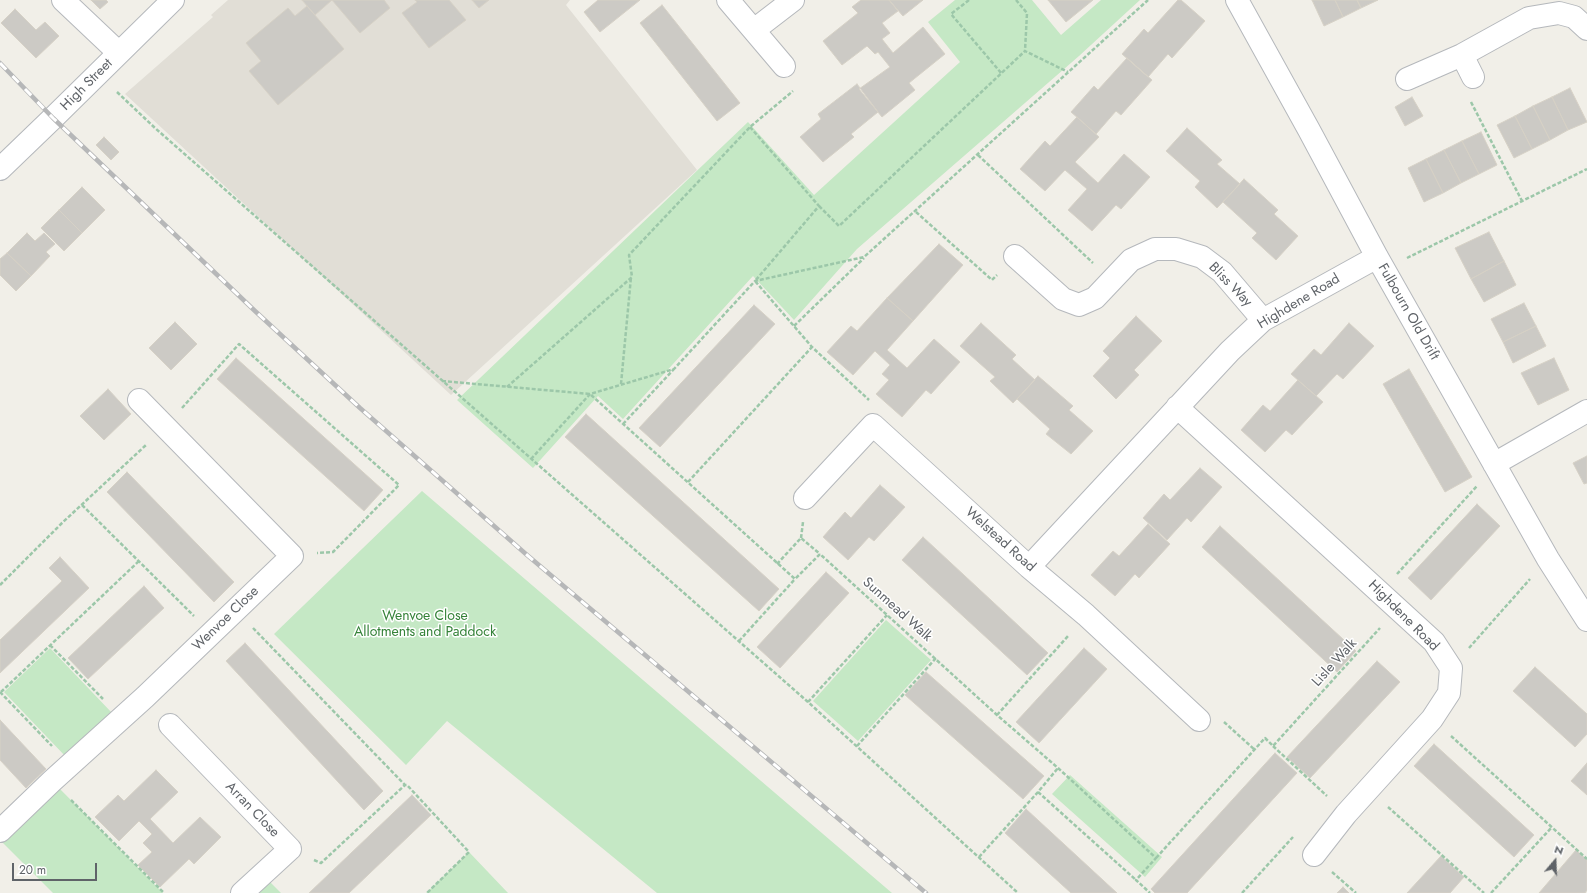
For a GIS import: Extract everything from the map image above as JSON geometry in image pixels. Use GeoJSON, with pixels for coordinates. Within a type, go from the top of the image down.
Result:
{"type":"FeatureCollection","features":[{"type":"Feature","properties":{"kind":"street"},"geometry":{"type":"LineString","coordinates":[[63,0],[119,53]]}},
{"type":"Feature","properties":{"kind":"street","name":"High Street"},"geometry":{"type":"LineString","coordinates":[[0,169],[173,0]]}},
{"type":"Feature","properties":{"kind":"street"},"geometry":{"type":"LineString","coordinates":[[728,0],[784,66]]}},
{"type":"Feature","properties":{"kind":"street"},"geometry":{"type":"LineString","coordinates":[[754,30],[793,0]]}},
{"type":"Feature","properties":{"kind":"street","name":"Fulbourn Old Drift"},"geometry":{"type":"LineString","coordinates":[[1237,0],[1309,130],[1380,264],[1548,559],[1587,620]]}},
{"type":"Feature","properties":{"kind":"street"},"geometry":{"type":"LineString","coordinates":[[1407,79],[1462,55],[1529,18],[1559,13],[1574,17],[1587,29]]}},
{"type":"Feature","properties":{"kind":"street"},"geometry":{"type":"LineString","coordinates":[[1462,55],[1473,77]]}},
{"type":"Feature","properties":{"kind":"street","name":"Bliss Way"},"geometry":{"type":"LineString","coordinates":[[1015,256],[1063,299],[1079,305],[1095,298],[1131,260],[1155,249],[1176,249],[1202,257],[1222,272],[1263,320]]}},
{"type":"Feature","properties":{"kind":"street","name":"Highdene Road"},"geometry":{"type":"LineString","coordinates":[[1029,566],[1230,351],[1263,320],[1380,264]]}},
{"type":"Feature","properties":{"kind":"street","name":"Wenvoe Close"},"geometry":{"type":"LineString","coordinates":[[0,831],[69,765],[212,634],[292,556],[139,400]]}},
{"type":"Feature","properties":{"kind":"street","name":"Highdene Road"},"geometry":{"type":"LineString","coordinates":[[1178,407],[1434,642],[1451,668]]}},
{"type":"Feature","properties":{"kind":"street"},"geometry":{"type":"LineString","coordinates":[[1497,468],[1587,412]]}},
{"type":"Feature","properties":{"kind":"street"},"geometry":{"type":"LineString","coordinates":[[805,498],[873,425]]}},
{"type":"Feature","properties":{"kind":"street","name":"Welstead Road"},"geometry":{"type":"LineString","coordinates":[[873,425],[1029,566],[1086,615],[1199,720]]}},
{"type":"Feature","properties":{"kind":"street"},"geometry":{"type":"LineString","coordinates":[[1314,855],[1346,814],[1432,720],[1449,693],[1451,668]]}},
{"type":"Feature","properties":{"kind":"street","name":"Arran Close"},"geometry":{"type":"LineString","coordinates":[[170,725],[290,849],[242,893]]}},
{"type":"Feature","properties":{"kind":"path"},"geometry":{"type":"LineString","coordinates":[[969,0],[951,14],[1002,74]]}},
{"type":"Feature","properties":{"kind":"path"},"geometry":{"type":"LineString","coordinates":[[750,127],[819,206],[839,226],[1025,51],[1026,13],[1016,0]]}},
{"type":"Feature","properties":{"kind":"path"},"geometry":{"type":"LineString","coordinates":[[794,326],[864,257],[916,212],[1148,0]]}},
{"type":"Feature","properties":{"kind":"path"},"geometry":{"type":"LineString","coordinates":[[1025,51],[1068,72]]}},
{"type":"Feature","properties":{"kind":"path"},"geometry":{"type":"LineString","coordinates":[[621,384],[632,277],[629,255],[750,127],[800,85],[784,66]]}},
{"type":"Feature","properties":{"kind":"path"},"geometry":{"type":"LineString","coordinates":[[98,73],[155,128],[808,702],[1018,893]]}},
{"type":"Feature","properties":{"kind":"path"},"geometry":{"type":"LineString","coordinates":[[1473,77],[1467,95],[1522,200]]}},
{"type":"Feature","properties":{"kind":"path"},"geometry":{"type":"LineString","coordinates":[[978,155],[1112,280]]}},
{"type":"Feature","properties":{"kind":"path"},"geometry":{"type":"LineString","coordinates":[[1380,264],[1587,169]]}},
{"type":"Feature","properties":{"kind":"path"},"geometry":{"type":"LineString","coordinates":[[623,424],[755,281],[819,206]]}},
{"type":"Feature","properties":{"kind":"path"},"geometry":{"type":"LineString","coordinates":[[916,212],[992,280],[1015,256]]}},
{"type":"Feature","properties":{"kind":"path"},"geometry":{"type":"LineString","coordinates":[[755,281],[864,257]]}},
{"type":"Feature","properties":{"kind":"path"},"geometry":{"type":"LineString","coordinates":[[507,388],[632,277]]}},
{"type":"Feature","properties":{"kind":"path"},"geometry":{"type":"LineString","coordinates":[[755,281],[812,346],[884,414],[873,425]]}},
{"type":"Feature","properties":{"kind":"path"},"geometry":{"type":"LineString","coordinates":[[688,482],[812,346]]}},
{"type":"Feature","properties":{"kind":"path"},"geometry":{"type":"LineString","coordinates":[[442,381],[507,388],[590,394],[674,369]]}},
{"type":"Feature","properties":{"kind":"path"},"geometry":{"type":"LineString","coordinates":[[531,459],[590,394]]}},
{"type":"Feature","properties":{"kind":"path"},"geometry":{"type":"LineString","coordinates":[[590,394],[795,579]]}},
{"type":"Feature","properties":{"kind":"path"},"geometry":{"type":"LineString","coordinates":[[1396,576],[1480,483],[1497,468]]}},
{"type":"Feature","properties":{"kind":"path"},"geometry":{"type":"LineString","coordinates":[[82,505],[212,634]]}},
{"type":"Feature","properties":{"kind":"path","name":"Sunmead Walk"},"geometry":{"type":"LineString","coordinates":[[777,564],[801,538],[936,658],[1156,858]]}},
{"type":"Feature","properties":{"kind":"path"},"geometry":{"type":"LineString","coordinates":[[739,642],[795,579],[820,554]]}},
{"type":"Feature","properties":{"kind":"path"},"geometry":{"type":"LineString","coordinates":[[1451,668],[1548,559]]}},
{"type":"Feature","properties":{"kind":"path"},"geometry":{"type":"LineString","coordinates":[[69,765],[0,692],[139,561]]}},
{"type":"Feature","properties":{"kind":"path","name":"Lisle Walk"},"geometry":{"type":"LineString","coordinates":[[1273,746],[1398,608]]}},
{"type":"Feature","properties":{"kind":"path"},"geometry":{"type":"LineString","coordinates":[[236,610],[405,785],[407,785],[470,852],[427,893]]}},
{"type":"Feature","properties":{"kind":"path"},"geometry":{"type":"LineString","coordinates":[[808,702],[887,614]]}},
{"type":"Feature","properties":{"kind":"path"},"geometry":{"type":"LineString","coordinates":[[997,715],[1086,615]]}},
{"type":"Feature","properties":{"kind":"path"},"geometry":{"type":"LineString","coordinates":[[50,645],[121,718]]}},
{"type":"Feature","properties":{"kind":"path"},"geometry":{"type":"LineString","coordinates":[[857,746],[936,658]]}},
{"type":"Feature","properties":{"kind":"path"},"geometry":{"type":"LineString","coordinates":[[1199,720],[1210,709],[1255,750]]}},
{"type":"Feature","properties":{"kind":"path"},"geometry":{"type":"LineString","coordinates":[[1432,720],[1587,859]]}},
{"type":"Feature","properties":{"kind":"path"},"geometry":{"type":"LineString","coordinates":[[1136,880],[1265,738],[1346,814]]}},
{"type":"Feature","properties":{"kind":"path"},"geometry":{"type":"LineString","coordinates":[[979,857],[1058,768]]}},
{"type":"Feature","properties":{"kind":"path"},"geometry":{"type":"LineString","coordinates":[[52,781],[164,893]]}},
{"type":"Feature","properties":{"kind":"path"},"geometry":{"type":"LineString","coordinates":[[290,849],[321,863],[405,785]]}},
{"type":"Feature","properties":{"kind":"path"},"geometry":{"type":"LineString","coordinates":[[1368,790],[1484,893]]}},
{"type":"Feature","properties":{"kind":"path"},"geometry":{"type":"LineString","coordinates":[[1038,792],[1150,893]]}},
{"type":"Feature","properties":{"kind":"path"},"geometry":{"type":"LineString","coordinates":[[1491,893],[1552,827]]}},
{"type":"Feature","properties":{"kind":"shaded area"},"geometry":{"type":"Polygon","coordinates":[[[228,0],[570,0],[566,5],[697,170],[451,395],[125,94],[213,17],[211,15],[228,0]]]}},
{"type":"Feature","properties":{"kind":"green space"},"geometry":{"type":"Polygon","coordinates":[[[955,0],[1032,0],[1061,35],[1101,0],[1140,0],[1079,56],[857,249],[794,320],[753,276],[623,419],[598,396],[533,468],[457,400],[748,122],[814,195],[960,62],[928,22],[955,0]]]}},
{"type":"Feature","properties":{"kind":"green space","name":"Wenvoe Close Allotments and Paddock"},"geometry":{"type":"Polygon","coordinates":[[[422,491],[892,893],[657,893],[447,721],[406,765],[274,634],[422,491]]]}},
{"type":"Feature","properties":{"kind":"green space"},"geometry":{"type":"Polygon","coordinates":[[[886,620],[931,660],[858,741],[813,701],[886,620]]]}},
{"type":"Feature","properties":{"kind":"green space"},"geometry":{"type":"Polygon","coordinates":[[[50,648],[113,714],[67,758],[4,692],[50,648]]]}},
{"type":"Feature","properties":{"kind":"green space"},"geometry":{"type":"Polygon","coordinates":[[[1070,775],[1162,857],[1145,877],[1052,794],[1070,775]]]}},
{"type":"Feature","properties":{"kind":"green space"},"geometry":{"type":"Polygon","coordinates":[[[57,786],[163,893],[53,893],[0,840],[57,786]]]}},
{"type":"Feature","properties":{"kind":"green space"},"geometry":{"type":"Polygon","coordinates":[[[469,852],[508,893],[426,893],[469,852]]]}},
{"type":"Feature","properties":{"kind":"green space"},"geometry":{"type":"Polygon","coordinates":[[[265,877],[281,893],[248,893],[265,877]]]}},
{"type":"Feature","properties":{"kind":"building"},"geometry":{"type":"Polygon","coordinates":[[[91,0],[106,0],[108,2],[100,9],[91,0]]]}},
{"type":"Feature","properties":{"kind":"building"},"geometry":{"type":"Polygon","coordinates":[[[302,0],[332,0],[315,15],[302,0]]]}},
{"type":"Feature","properties":{"kind":"building"},"geometry":{"type":"Polygon","coordinates":[[[332,0],[384,0],[390,8],[360,33],[332,0]]]}},
{"type":"Feature","properties":{"kind":"building"},"geometry":{"type":"Polygon","coordinates":[[[415,0],[449,0],[466,20],[429,48],[402,13],[417,2],[415,0]]]}},
{"type":"Feature","properties":{"kind":"building"},"geometry":{"type":"Polygon","coordinates":[[[472,0],[489,0],[479,8],[472,0]]]}},
{"type":"Feature","properties":{"kind":"building"},"geometry":{"type":"Polygon","coordinates":[[[598,0],[640,0],[600,32],[584,12],[598,0]]]}},
{"type":"Feature","properties":{"kind":"building"},"geometry":{"type":"Polygon","coordinates":[[[861,0],[889,0],[898,11],[882,23],[890,33],[882,39],[893,53],[923,27],[945,54],[909,83],[915,90],[882,117],[859,89],[890,67],[878,52],[875,54],[867,46],[842,65],[823,41],[858,13],[852,7],[861,0]]]}},
{"type":"Feature","properties":{"kind":"building"},"geometry":{"type":"Polygon","coordinates":[[[889,0],[923,0],[903,16],[889,0]]]}},
{"type":"Feature","properties":{"kind":"building"},"geometry":{"type":"Polygon","coordinates":[[[1048,0],[1093,0],[1066,22],[1048,0]]]}},
{"type":"Feature","properties":{"kind":"building"},"geometry":{"type":"Polygon","coordinates":[[[1178,0],[1181,0],[1205,21],[1172,58],[1168,54],[1148,77],[1122,54],[1144,29],[1148,33],[1178,0]]]}},
{"type":"Feature","properties":{"kind":"building"},"geometry":{"type":"Polygon","coordinates":[[[1312,0],[1335,0],[1343,17],[1324,26],[1312,0]]]}},
{"type":"Feature","properties":{"kind":"building"},"geometry":{"type":"Polygon","coordinates":[[[1335,0],[1357,0],[1361,8],[1343,17],[1335,0]]]}},
{"type":"Feature","properties":{"kind":"building"},"geometry":{"type":"Polygon","coordinates":[[[1357,0],[1378,0],[1361,8],[1357,0]]]}},
{"type":"Feature","properties":{"kind":"building"},"geometry":{"type":"Polygon","coordinates":[[[662,5],[740,103],[717,121],[640,23],[662,5]]]}},
{"type":"Feature","properties":{"kind":"building"},"geometry":{"type":"Polygon","coordinates":[[[307,6],[344,49],[278,105],[249,71],[261,61],[246,43],[288,8],[295,16],[307,6]]]}},
{"type":"Feature","properties":{"kind":"building"},"geometry":{"type":"Polygon","coordinates":[[[15,9],[36,30],[45,22],[59,36],[36,58],[1,23],[15,9]]]}},
{"type":"Feature","properties":{"kind":"building"},"geometry":{"type":"Polygon","coordinates":[[[1127,58],[1152,80],[1121,115],[1116,111],[1096,134],[1071,112],[1094,86],[1098,90],[1127,58]]]}},
{"type":"Feature","properties":{"kind":"building"},"geometry":{"type":"Polygon","coordinates":[[[857,84],[878,112],[851,134],[854,137],[823,162],[800,137],[821,119],[818,114],[857,84]]]}},
{"type":"Feature","properties":{"kind":"building"},"geometry":{"type":"Polygon","coordinates":[[[1570,88],[1587,122],[1568,130],[1552,97],[1570,88]]]}},
{"type":"Feature","properties":{"kind":"building"},"geometry":{"type":"Polygon","coordinates":[[[1412,97],[1423,116],[1405,126],[1395,107],[1412,97]]]}},
{"type":"Feature","properties":{"kind":"building"},"geometry":{"type":"Polygon","coordinates":[[[1552,97],[1568,130],[1550,140],[1533,106],[1552,97]]]}},
{"type":"Feature","properties":{"kind":"building"},"geometry":{"type":"Polygon","coordinates":[[[1533,106],[1550,140],[1532,149],[1515,116],[1533,106]]]}},
{"type":"Feature","properties":{"kind":"building"},"geometry":{"type":"Polygon","coordinates":[[[1515,116],[1532,149],[1514,158],[1497,125],[1515,116]]]}},
{"type":"Feature","properties":{"kind":"building"},"geometry":{"type":"Polygon","coordinates":[[[1077,117],[1099,137],[1075,162],[1098,183],[1124,154],[1150,177],[1121,209],[1116,205],[1092,231],[1068,210],[1087,189],[1065,170],[1045,191],[1020,169],[1045,141],[1050,146],[1077,117]]]}},
{"type":"Feature","properties":{"kind":"building"},"geometry":{"type":"Polygon","coordinates":[[[1187,128],[1222,160],[1217,164],[1240,184],[1217,208],[1195,187],[1200,181],[1166,151],[1187,128]]]}},
{"type":"Feature","properties":{"kind":"building"},"geometry":{"type":"Polygon","coordinates":[[[1481,132],[1497,165],[1479,174],[1462,141],[1481,132]]]}},
{"type":"Feature","properties":{"kind":"building"},"geometry":{"type":"Polygon","coordinates":[[[104,137],[119,152],[111,160],[96,145],[104,137]]]}},
{"type":"Feature","properties":{"kind":"building"},"geometry":{"type":"Polygon","coordinates":[[[1462,141],[1479,174],[1461,183],[1444,150],[1462,141]]]}},
{"type":"Feature","properties":{"kind":"building"},"geometry":{"type":"Polygon","coordinates":[[[1444,150],[1461,183],[1443,193],[1426,159],[1444,150]]]}},
{"type":"Feature","properties":{"kind":"building"},"geometry":{"type":"Polygon","coordinates":[[[1426,159],[1443,193],[1424,202],[1408,168],[1426,159]]]}},
{"type":"Feature","properties":{"kind":"building"},"geometry":{"type":"Polygon","coordinates":[[[1244,179],[1278,210],[1274,214],[1298,236],[1276,260],[1252,238],[1257,233],[1223,202],[1244,179]]]}},
{"type":"Feature","properties":{"kind":"building"},"geometry":{"type":"Polygon","coordinates":[[[82,187],[105,210],[82,233],[59,210],[82,187]]]}},
{"type":"Feature","properties":{"kind":"building"},"geometry":{"type":"Polygon","coordinates":[[[59,210],[82,233],[64,251],[41,228],[59,210]]]}},
{"type":"Feature","properties":{"kind":"building"},"geometry":{"type":"Polygon","coordinates":[[[1489,232],[1504,261],[1471,279],[1455,248],[1489,232]]]}},
{"type":"Feature","properties":{"kind":"building"},"geometry":{"type":"Polygon","coordinates":[[[27,233],[35,241],[44,233],[55,244],[46,252],[50,256],[31,276],[7,253],[27,233]]]}},
{"type":"Feature","properties":{"kind":"building"},"geometry":{"type":"Polygon","coordinates":[[[939,244],[963,265],[913,321],[887,298],[939,244]]]}},
{"type":"Feature","properties":{"kind":"building"},"geometry":{"type":"Polygon","coordinates":[[[7,253],[31,276],[16,291],[0,275],[0,259],[7,253]]]}},
{"type":"Feature","properties":{"kind":"building"},"geometry":{"type":"Polygon","coordinates":[[[1504,261],[1516,285],[1484,302],[1471,279],[1504,261]]]}},
{"type":"Feature","properties":{"kind":"building"},"geometry":{"type":"Polygon","coordinates":[[[887,298],[913,321],[887,350],[907,368],[934,339],[960,362],[931,394],[926,390],[902,417],[876,394],[889,380],[882,374],[890,365],[875,351],[853,375],[827,352],[851,326],[857,331],[887,298]]]}},
{"type":"Feature","properties":{"kind":"building"},"geometry":{"type":"Polygon","coordinates":[[[1524,303],[1536,326],[1503,342],[1491,319],[1524,303]]]}},
{"type":"Feature","properties":{"kind":"building"},"geometry":{"type":"Polygon","coordinates":[[[754,305],[775,324],[660,447],[639,428],[754,305]]]}},
{"type":"Feature","properties":{"kind":"building"},"geometry":{"type":"Polygon","coordinates":[[[1136,316],[1162,341],[1134,370],[1139,375],[1116,399],[1093,376],[1110,358],[1103,351],[1136,316]]]}},
{"type":"Feature","properties":{"kind":"building"},"geometry":{"type":"Polygon","coordinates":[[[175,322],[197,344],[171,370],[149,348],[175,322]]]}},
{"type":"Feature","properties":{"kind":"building"},"geometry":{"type":"Polygon","coordinates":[[[981,323],[1016,355],[1012,359],[1035,380],[1013,403],[990,381],[995,377],[960,346],[981,323]]]}},
{"type":"Feature","properties":{"kind":"building"},"geometry":{"type":"Polygon","coordinates":[[[1349,323],[1374,346],[1343,379],[1337,374],[1316,396],[1291,374],[1314,349],[1321,355],[1349,323]]]}},
{"type":"Feature","properties":{"kind":"building"},"geometry":{"type":"Polygon","coordinates":[[[1536,326],[1546,346],[1513,363],[1503,342],[1536,326]]]}},
{"type":"Feature","properties":{"kind":"building"},"geometry":{"type":"Polygon","coordinates":[[[236,358],[383,490],[364,511],[217,379],[236,358]]]}},
{"type":"Feature","properties":{"kind":"building"},"geometry":{"type":"Polygon","coordinates":[[[1554,358],[1569,390],[1538,405],[1521,373],[1554,358]]]}},
{"type":"Feature","properties":{"kind":"building"},"geometry":{"type":"Polygon","coordinates":[[[1409,369],[1472,477],[1445,492],[1383,384],[1409,369]]]}},
{"type":"Feature","properties":{"kind":"building"},"geometry":{"type":"Polygon","coordinates":[[[1038,376],[1073,406],[1069,410],[1093,431],[1071,454],[1046,434],[1050,429],[1017,399],[1038,376]]]}},
{"type":"Feature","properties":{"kind":"building"},"geometry":{"type":"Polygon","coordinates":[[[1298,380],[1323,402],[1292,435],[1286,430],[1265,452],[1241,430],[1263,405],[1270,411],[1298,380]]]}},
{"type":"Feature","properties":{"kind":"building"},"geometry":{"type":"Polygon","coordinates":[[[108,389],[131,414],[104,440],[80,416],[108,389]]]}},
{"type":"Feature","properties":{"kind":"building"},"geometry":{"type":"Polygon","coordinates":[[[586,414],[779,589],[759,611],[565,437],[586,414]]]}},
{"type":"Feature","properties":{"kind":"building"},"geometry":{"type":"Polygon","coordinates":[[[1587,456],[1587,483],[1584,484],[1573,463],[1587,456]]]}},
{"type":"Feature","properties":{"kind":"building"},"geometry":{"type":"Polygon","coordinates":[[[1200,468],[1222,487],[1191,522],[1187,518],[1167,540],[1143,518],[1164,494],[1170,500],[1200,468]]]}},
{"type":"Feature","properties":{"kind":"building"},"geometry":{"type":"Polygon","coordinates":[[[127,472],[234,582],[214,602],[107,492],[127,472]]]}},
{"type":"Feature","properties":{"kind":"building"},"geometry":{"type":"Polygon","coordinates":[[[880,485],[905,507],[874,541],[869,537],[848,560],[823,537],[845,512],[851,518],[880,485]]]}},
{"type":"Feature","properties":{"kind":"building"},"geometry":{"type":"Polygon","coordinates":[[[1477,504],[1500,526],[1431,600],[1408,578],[1477,504]]]}},
{"type":"Feature","properties":{"kind":"building"},"geometry":{"type":"Polygon","coordinates":[[[1148,524],[1170,544],[1139,578],[1135,574],[1115,596],[1091,575],[1113,551],[1119,556],[1148,524]]]}},
{"type":"Feature","properties":{"kind":"building"},"geometry":{"type":"Polygon","coordinates":[[[1220,526],[1356,651],[1337,672],[1202,547],[1220,526]]]}},
{"type":"Feature","properties":{"kind":"building"},"geometry":{"type":"Polygon","coordinates":[[[923,537],[1048,653],[1027,675],[902,560],[923,537]]]}},
{"type":"Feature","properties":{"kind":"building"},"geometry":{"type":"Polygon","coordinates":[[[60,557],[89,588],[0,673],[0,640],[62,581],[49,568],[60,557]]]}},
{"type":"Feature","properties":{"kind":"building"},"geometry":{"type":"Polygon","coordinates":[[[826,572],[849,593],[780,668],[757,647],[826,572]]]}},
{"type":"Feature","properties":{"kind":"building"},"geometry":{"type":"Polygon","coordinates":[[[144,586],[164,608],[88,679],[68,658],[144,586]]]}},
{"type":"Feature","properties":{"kind":"building"},"geometry":{"type":"Polygon","coordinates":[[[245,643],[383,791],[364,810],[226,661],[245,643]]]}},
{"type":"Feature","properties":{"kind":"building"},"geometry":{"type":"Polygon","coordinates":[[[1084,648],[1107,669],[1039,743],[1016,722],[1084,648]]]}},
{"type":"Feature","properties":{"kind":"building"},"geometry":{"type":"Polygon","coordinates":[[[1377,661],[1400,682],[1310,778],[1287,757],[1377,661]]]}},
{"type":"Feature","properties":{"kind":"building"},"geometry":{"type":"Polygon","coordinates":[[[1535,667],[1587,714],[1587,734],[1575,747],[1513,691],[1535,667]]]}},
{"type":"Feature","properties":{"kind":"building"},"geometry":{"type":"Polygon","coordinates":[[[926,672],[1044,776],[1023,799],[905,695],[926,672]]]}},
{"type":"Feature","properties":{"kind":"building"},"geometry":{"type":"Polygon","coordinates":[[[0,720],[46,769],[26,788],[0,760],[0,720]]]}},
{"type":"Feature","properties":{"kind":"building"},"geometry":{"type":"Polygon","coordinates":[[[1434,744],[1534,835],[1514,857],[1414,766],[1434,744]]]}},
{"type":"Feature","properties":{"kind":"building"},"geometry":{"type":"Polygon","coordinates":[[[1275,753],[1297,773],[1187,893],[1155,893],[1151,889],[1275,753]]]}},
{"type":"Feature","properties":{"kind":"building"},"geometry":{"type":"Polygon","coordinates":[[[1587,763],[1587,795],[1571,781],[1587,763]]]}},
{"type":"Feature","properties":{"kind":"building"},"geometry":{"type":"Polygon","coordinates":[[[156,770],[178,792],[150,819],[173,843],[200,817],[221,837],[194,864],[189,859],[160,887],[138,865],[152,852],[143,843],[152,834],[139,821],[119,841],[95,817],[118,795],[124,801],[156,770]]]}},
{"type":"Feature","properties":{"kind":"building"},"geometry":{"type":"Polygon","coordinates":[[[412,795],[431,815],[349,893],[309,893],[412,795]]]}},
{"type":"Feature","properties":{"kind":"building"},"geometry":{"type":"Polygon","coordinates":[[[1026,809],[1117,893],[1071,893],[1005,833],[1026,809]]]}},
{"type":"Feature","properties":{"kind":"building"},"geometry":{"type":"Polygon","coordinates":[[[1576,850],[1587,860],[1587,890],[1585,893],[1539,893],[1576,850]]]}},
{"type":"Feature","properties":{"kind":"building"},"geometry":{"type":"Polygon","coordinates":[[[1441,856],[1464,877],[1450,893],[1407,893],[1441,856]]]}},
{"type":"Feature","properties":{"kind":"building"},"geometry":{"type":"Polygon","coordinates":[[[1343,887],[1349,893],[1337,893],[1343,887]]]}},
{"type":"Feature","properties":{"kind":"railway"},"geometry":{"type":"LineString","coordinates":[[0,63],[53,118],[255,311],[360,408],[527,555],[926,893]]}}]}
